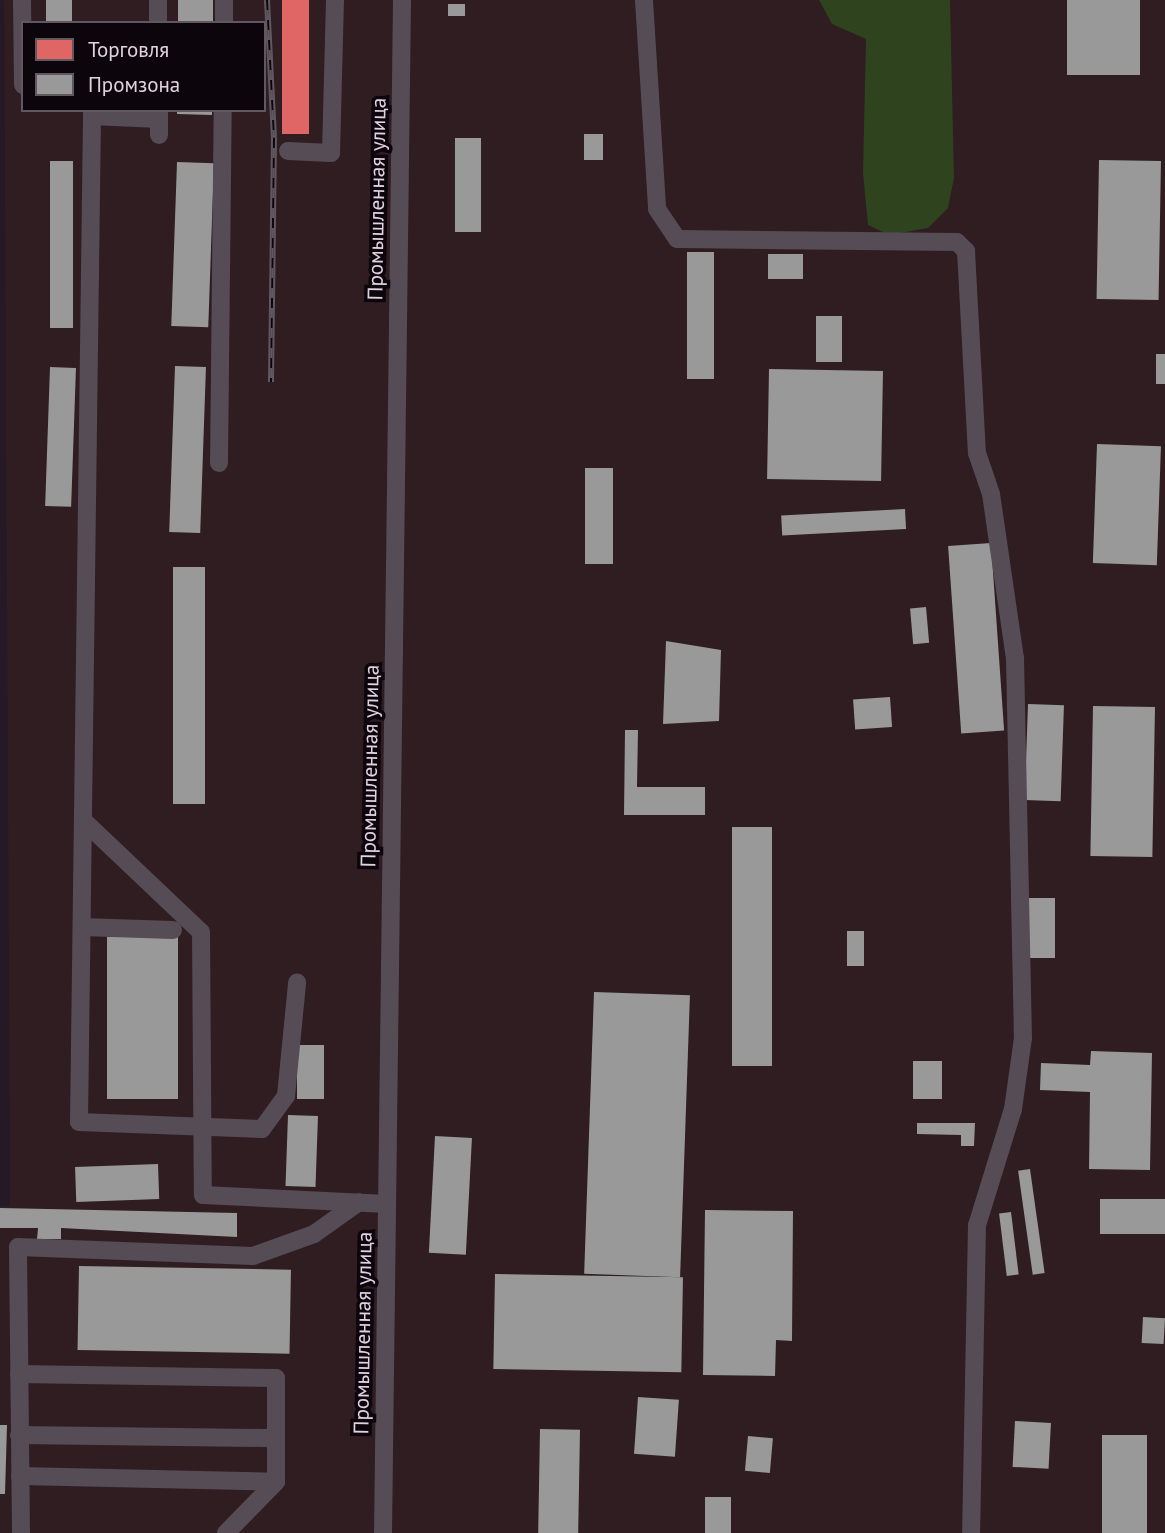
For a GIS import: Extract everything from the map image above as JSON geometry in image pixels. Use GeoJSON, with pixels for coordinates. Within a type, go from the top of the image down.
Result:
{"type":"FeatureCollection","features":[{"type":"Feature","properties":{"kind":"street"},"geometry":{"type":"LineString","coordinates":[[22,0],[22,21]]}},
{"type":"Feature","properties":{"kind":"street"},"geometry":{"type":"LineString","coordinates":[[158,0],[158,21]]}},
{"type":"Feature","properties":{"kind":"street"},"geometry":{"type":"LineString","coordinates":[[224,0],[224,21]]}},
{"type":"Feature","properties":{"kind":"street"},"geometry":{"type":"LineString","coordinates":[[288,151],[331,153],[335,0]]}},
{"type":"Feature","properties":{"kind":"street","name":"Промышленная улица"},"geometry":{"type":"LineString","coordinates":[[383,1533],[402,0]]}},
{"type":"Feature","properties":{"kind":"street"},"geometry":{"type":"LineString","coordinates":[[644,0],[657,209],[677,239],[957,242],[966,251],[977,453],[991,494],[1014,658],[1023,1038],[1013,1109],[976,1224],[971,1533]]}},
{"type":"Feature","properties":{"kind":"street"},"geometry":{"type":"LineString","coordinates":[[219,463],[223,112]]}},
{"type":"Feature","properties":{"kind":"street"},"geometry":{"type":"LineString","coordinates":[[159,121],[92,113],[86,822],[79,1122],[203,1130],[262,1129],[286,1096],[297,983]]}},
{"type":"Feature","properties":{"kind":"street"},"geometry":{"type":"LineString","coordinates":[[86,822],[201,932],[203,1195],[387,1204]]}},
{"type":"Feature","properties":{"kind":"street"},"geometry":{"type":"LineString","coordinates":[[82,927],[173,930]]}},
{"type":"Feature","properties":{"kind":"street"},"geometry":{"type":"LineString","coordinates":[[22,1533],[18,1247],[253,1256],[314,1234],[359,1202]]}},
{"type":"Feature","properties":{"kind":"street"},"geometry":{"type":"LineString","coordinates":[[19,1374],[276,1378],[276,1482],[226,1533]]}},
{"type":"Feature","properties":{"kind":"street"},"geometry":{"type":"LineString","coordinates":[[19,1435],[276,1438]]}},
{"type":"Feature","properties":{"kind":"street"},"geometry":{"type":"LineString","coordinates":[[20,1476],[276,1482]]}},
{"type":"Feature","properties":{"kind":"shaded area"},"geometry":{"type":"Polygon","coordinates":[[[4,0],[1165,0],[1165,1533],[0,1533],[0,1206],[10,1206],[4,0]]]}},
{"type":"Feature","properties":{"kind":"green space"},"geometry":{"type":"Polygon","coordinates":[[[819,0],[950,0],[954,178],[948,208],[928,228],[889,235],[868,225],[863,173],[866,39],[832,24],[819,0]]]}},
{"type":"Feature","properties":{"kind":"building: Торговля"},"geometry":{"type":"Polygon","coordinates":[[[282,0],[309,0],[309,134],[282,134],[282,0]]]}},
{"type":"Feature","properties":{"kind":"building: Промзона"},"geometry":{"type":"Polygon","coordinates":[[[46,0],[72,0],[72,21],[46,21],[46,0]]]}},
{"type":"Feature","properties":{"kind":"building: Промзона"},"geometry":{"type":"Polygon","coordinates":[[[178,0],[213,0],[213,21],[178,21],[178,0]]]}},
{"type":"Feature","properties":{"kind":"building: Промзона"},"geometry":{"type":"Polygon","coordinates":[[[1067,0],[1140,0],[1140,75],[1067,75],[1067,0]]]}},
{"type":"Feature","properties":{"kind":"building: Промзона"},"geometry":{"type":"Polygon","coordinates":[[[448,4],[465,4],[465,16],[448,16],[448,4]]]}},
{"type":"Feature","properties":{"kind":"building: Промзона"},"geometry":{"type":"Polygon","coordinates":[[[177,112],[212,112],[212,115],[177,112]]]}},
{"type":"Feature","properties":{"kind":"building: Промзона"},"geometry":{"type":"Polygon","coordinates":[[[584,134],[603,134],[603,160],[584,160],[584,134]]]}},
{"type":"Feature","properties":{"kind":"building: Промзона"},"geometry":{"type":"Polygon","coordinates":[[[455,138],[481,138],[481,232],[455,232],[455,138]]]}},
{"type":"Feature","properties":{"kind":"building: Промзона"},"geometry":{"type":"Polygon","coordinates":[[[1099,160],[1161,161],[1159,300],[1097,299],[1099,160]]]}},
{"type":"Feature","properties":{"kind":"building: Промзона"},"geometry":{"type":"Polygon","coordinates":[[[50,161],[73,161],[73,328],[50,328],[50,161]]]}},
{"type":"Feature","properties":{"kind":"building: Промзона"},"geometry":{"type":"Polygon","coordinates":[[[177,162],[214,163],[208,327],[171,326],[177,162]]]}},
{"type":"Feature","properties":{"kind":"building: Промзона"},"geometry":{"type":"Polygon","coordinates":[[[687,252],[714,252],[714,379],[687,379],[687,252]]]}},
{"type":"Feature","properties":{"kind":"building: Промзона"},"geometry":{"type":"Polygon","coordinates":[[[768,254],[803,254],[803,279],[768,279],[768,254]]]}},
{"type":"Feature","properties":{"kind":"building: Промзона"},"geometry":{"type":"Polygon","coordinates":[[[816,316],[842,316],[842,362],[816,362],[816,316]]]}},
{"type":"Feature","properties":{"kind":"building: Промзона"},"geometry":{"type":"Polygon","coordinates":[[[1156,354],[1165,354],[1165,384],[1156,384],[1156,354]]]}},
{"type":"Feature","properties":{"kind":"building: Промзона"},"geometry":{"type":"Polygon","coordinates":[[[175,366],[206,367],[200,533],[169,532],[175,366]]]}},
{"type":"Feature","properties":{"kind":"building: Промзона"},"geometry":{"type":"Polygon","coordinates":[[[50,367],[76,368],[71,507],[45,506],[50,367]]]}},
{"type":"Feature","properties":{"kind":"building: Промзона"},"geometry":{"type":"Polygon","coordinates":[[[769,369],[883,371],[881,481],[767,479],[769,369]]]}},
{"type":"Feature","properties":{"kind":"building: Промзона"},"geometry":{"type":"Polygon","coordinates":[[[1097,444],[1161,446],[1157,565],[1093,563],[1097,444]]]}},
{"type":"Feature","properties":{"kind":"building: Промзона"},"geometry":{"type":"Polygon","coordinates":[[[585,468],[613,468],[613,564],[585,564],[585,468]]]}},
{"type":"Feature","properties":{"kind":"building: Промзона"},"geometry":{"type":"Polygon","coordinates":[[[905,509],[906,529],[782,535],[781,515],[905,509]]]}},
{"type":"Feature","properties":{"kind":"building: Промзона"},"geometry":{"type":"Polygon","coordinates":[[[991,543],[1004,731],[961,734],[948,546],[991,543]]]}},
{"type":"Feature","properties":{"kind":"building: Промзона"},"geometry":{"type":"Polygon","coordinates":[[[173,567],[205,567],[205,804],[173,804],[173,567]]]}},
{"type":"Feature","properties":{"kind":"building: Промзона"},"geometry":{"type":"Polygon","coordinates":[[[926,607],[929,643],[913,644],[910,608],[926,607]]]}},
{"type":"Feature","properties":{"kind":"building: Промзона"},"geometry":{"type":"Polygon","coordinates":[[[666,641],[721,650],[719,721],[663,724],[666,641]]]}},
{"type":"Feature","properties":{"kind":"building: Промзона"},"geometry":{"type":"Polygon","coordinates":[[[890,697],[892,727],[855,730],[853,700],[890,697]]]}},
{"type":"Feature","properties":{"kind":"building: Промзона"},"geometry":{"type":"Polygon","coordinates":[[[1028,704],[1064,705],[1061,801],[1025,800],[1028,704]]]}},
{"type":"Feature","properties":{"kind":"building: Промзона"},"geometry":{"type":"Polygon","coordinates":[[[1093,706],[1155,707],[1152,857],[1090,856],[1093,706]]]}},
{"type":"Feature","properties":{"kind":"building: Промзона"},"geometry":{"type":"Polygon","coordinates":[[[625,730],[638,730],[637,787],[705,787],[705,815],[624,815],[625,730]]]}},
{"type":"Feature","properties":{"kind":"building: Промзона"},"geometry":{"type":"Polygon","coordinates":[[[732,827],[772,827],[772,1066],[732,1066],[732,827]]]}},
{"type":"Feature","properties":{"kind":"building: Промзона"},"geometry":{"type":"Polygon","coordinates":[[[1029,898],[1055,898],[1055,958],[1029,958],[1029,898]]]}},
{"type":"Feature","properties":{"kind":"building: Промзона"},"geometry":{"type":"Polygon","coordinates":[[[847,931],[864,931],[864,966],[847,966],[847,931]]]}},
{"type":"Feature","properties":{"kind":"building: Промзона"},"geometry":{"type":"Polygon","coordinates":[[[107,937],[178,937],[178,1099],[107,1099],[107,937]]]}},
{"type":"Feature","properties":{"kind":"building: Промзона"},"geometry":{"type":"Polygon","coordinates":[[[594,992],[690,995],[680,1277],[584,1274],[594,992]]]}},
{"type":"Feature","properties":{"kind":"building: Промзона"},"geometry":{"type":"Polygon","coordinates":[[[297,1045],[324,1045],[324,1099],[297,1099],[297,1045]]]}},
{"type":"Feature","properties":{"kind":"building: Промзона"},"geometry":{"type":"Polygon","coordinates":[[[1091,1051],[1152,1053],[1150,1170],[1089,1169],[1090,1092],[1040,1090],[1041,1063],[1090,1065],[1091,1051]]]}},
{"type":"Feature","properties":{"kind":"building: Промзона"},"geometry":{"type":"Polygon","coordinates":[[[913,1061],[942,1061],[942,1099],[913,1099],[913,1061]]]}},
{"type":"Feature","properties":{"kind":"building: Промзона"},"geometry":{"type":"Polygon","coordinates":[[[288,1115],[318,1116],[316,1187],[286,1186],[288,1115]]]}},
{"type":"Feature","properties":{"kind":"building: Промзона"},"geometry":{"type":"Polygon","coordinates":[[[917,1123],[975,1123],[974,1146],[961,1146],[961,1135],[917,1134],[917,1123]]]}},
{"type":"Feature","properties":{"kind":"building: Промзона"},"geometry":{"type":"Polygon","coordinates":[[[435,1136],[472,1138],[466,1255],[429,1253],[435,1136]]]}},
{"type":"Feature","properties":{"kind":"building: Промзона"},"geometry":{"type":"Polygon","coordinates":[[[158,1164],[159,1199],[76,1202],[75,1167],[158,1164]]]}},
{"type":"Feature","properties":{"kind":"building: Промзона"},"geometry":{"type":"Polygon","coordinates":[[[1030,1169],[1045,1273],[1033,1275],[1018,1171],[1030,1169]]]}},
{"type":"Feature","properties":{"kind":"building: Промзона"},"geometry":{"type":"Polygon","coordinates":[[[1100,1199],[1165,1199],[1165,1234],[1100,1234],[1100,1199]]]}},
{"type":"Feature","properties":{"kind":"building: Промзона"},"geometry":{"type":"Polygon","coordinates":[[[0,1208],[237,1213],[237,1237],[61,1228],[61,1239],[37,1239],[38,1228],[0,1228],[0,1208]]]}},
{"type":"Feature","properties":{"kind":"building: Промзона"},"geometry":{"type":"Polygon","coordinates":[[[705,1210],[793,1211],[792,1341],[776,1340],[775,1376],[703,1375],[705,1210]]]}},
{"type":"Feature","properties":{"kind":"building: Промзона"},"geometry":{"type":"Polygon","coordinates":[[[1011,1212],[1019,1275],[1007,1276],[999,1213],[1011,1212]]]}},
{"type":"Feature","properties":{"kind":"building: Промзона"},"geometry":{"type":"Polygon","coordinates":[[[79,1266],[291,1270],[290,1354],[78,1350],[79,1266]]]}},
{"type":"Feature","properties":{"kind":"building: Промзона"},"geometry":{"type":"Polygon","coordinates":[[[495,1274],[683,1277],[681,1372],[493,1369],[495,1274]]]}},
{"type":"Feature","properties":{"kind":"building: Промзона"},"geometry":{"type":"Polygon","coordinates":[[[1143,1317],[1165,1318],[1164,1344],[1142,1343],[1143,1317]]]}},
{"type":"Feature","properties":{"kind":"building: Промзона"},"geometry":{"type":"Polygon","coordinates":[[[638,1397],[679,1400],[675,1457],[634,1454],[638,1397]]]}},
{"type":"Feature","properties":{"kind":"building: Промзона"},"geometry":{"type":"Polygon","coordinates":[[[1015,1421],[1051,1423],[1049,1469],[1013,1467],[1015,1421]]]}},
{"type":"Feature","properties":{"kind":"building: Промзона"},"geometry":{"type":"Polygon","coordinates":[[[0,1425],[7,1425],[5,1494],[0,1494],[0,1425]]]}},
{"type":"Feature","properties":{"kind":"building: Промзона"},"geometry":{"type":"Polygon","coordinates":[[[540,1429],[580,1430],[578,1533],[538,1533],[540,1429]]]}},
{"type":"Feature","properties":{"kind":"building: Промзона"},"geometry":{"type":"Polygon","coordinates":[[[1102,1435],[1147,1435],[1147,1533],[1102,1533],[1102,1435]]]}},
{"type":"Feature","properties":{"kind":"building: Промзона"},"geometry":{"type":"Polygon","coordinates":[[[748,1436],[773,1438],[770,1473],[745,1471],[748,1436]]]}},
{"type":"Feature","properties":{"kind":"building: Промзона"},"geometry":{"type":"Polygon","coordinates":[[[705,1497],[731,1497],[731,1533],[705,1533],[705,1497]]]}},
{"type":"Feature","properties":{"kind":"railway"},"geometry":{"type":"LineString","coordinates":[[267,0],[274,138],[271,382]]}}]}
